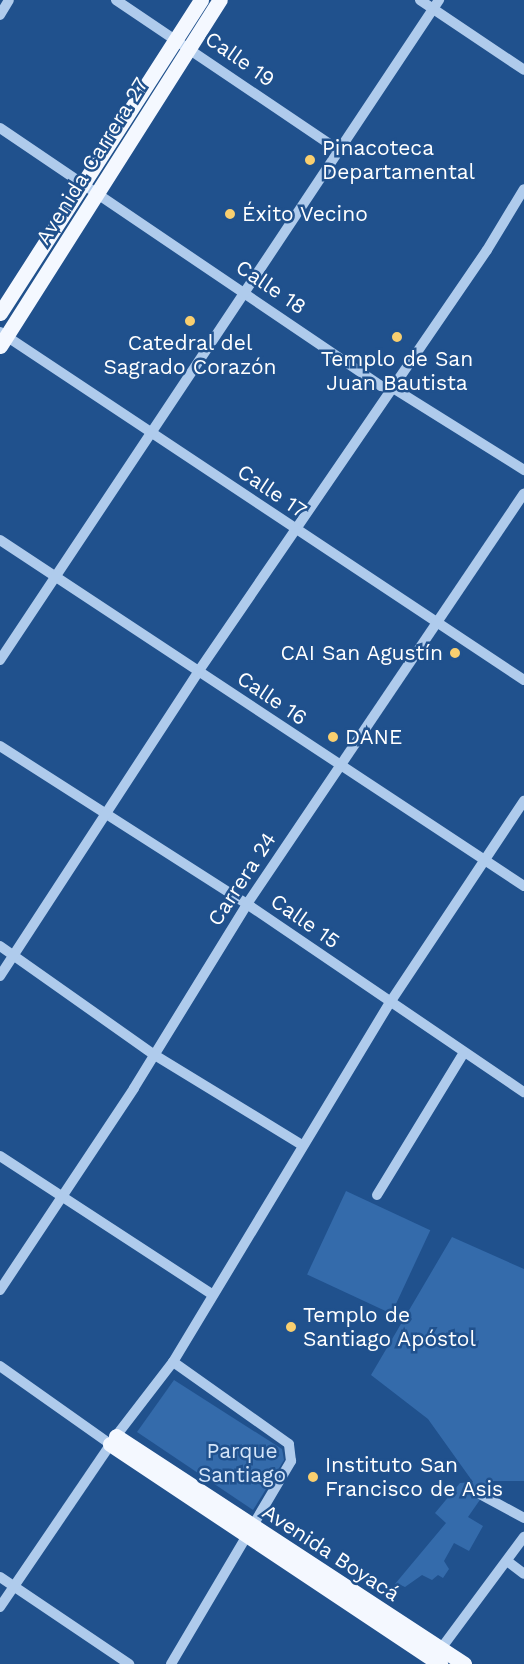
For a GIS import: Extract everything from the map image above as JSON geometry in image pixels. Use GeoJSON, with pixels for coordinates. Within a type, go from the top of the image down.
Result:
{"type":"FeatureCollection","features":[{"type":"Feature","properties":{"kind":"main road","name":"Avenida Carrera 27"},"geometry":{"type":"LineString","coordinates":[[2,338],[175,38],[201,0]]}},
{"type":"Feature","properties":{"kind":"main road","name":"Avenida Carrera 27"},"geometry":{"type":"LineString","coordinates":[[0,313],[89,190],[220,0]]}},
{"type":"Feature","properties":{"kind":"main road","name":"Avenida Boyacá"},"geometry":{"type":"LineString","coordinates":[[113,1440],[436,1659],[464,1664]]}},
{"type":"Feature","properties":{"kind":"street"},"geometry":{"type":"LineString","coordinates":[[0,15],[9,0]]}},
{"type":"Feature","properties":{"kind":"street","name":"Calle 19"},"geometry":{"type":"LineString","coordinates":[[116,0],[189,47],[340,151]]}},
{"type":"Feature","properties":{"kind":"street"},"geometry":{"type":"LineString","coordinates":[[420,0],[436,5],[524,70]]}},
{"type":"Feature","properties":{"kind":"street"},"geometry":{"type":"LineString","coordinates":[[0,660],[55,576],[154,434],[436,5]]}},
{"type":"Feature","properties":{"kind":"street","name":"Calle 18"},"geometry":{"type":"LineString","coordinates":[[0,128],[89,190],[247,293],[381,386],[393,388],[524,470]]}},
{"type":"Feature","properties":{"kind":"street"},"geometry":{"type":"LineString","coordinates":[[0,976],[198,672],[294,529],[393,388],[524,189]]}},
{"type":"Feature","properties":{"kind":"street","name":"Calle 17"},"geometry":{"type":"LineString","coordinates":[[2,338],[154,434],[524,680]]}},
{"type":"Feature","properties":{"kind":"street","name":"Carrera 24"},"geometry":{"type":"LineString","coordinates":[[0,1290],[63,1196],[247,904],[439,625],[524,494]]}},
{"type":"Feature","properties":{"kind":"street","name":"Calle 16"},"geometry":{"type":"LineString","coordinates":[[0,540],[524,886]]}},
{"type":"Feature","properties":{"kind":"street","name":"Calle 15"},"geometry":{"type":"LineString","coordinates":[[0,746],[104,815],[247,904],[389,1004],[524,1092]]}},
{"type":"Feature","properties":{"kind":"street"},"geometry":{"type":"LineString","coordinates":[[0,1606],[113,1440],[173,1362],[389,1004],[524,801]]}},
{"type":"Feature","properties":{"kind":"street"},"geometry":{"type":"LineString","coordinates":[[0,946],[153,1054],[302,1146]]}},
{"type":"Feature","properties":{"kind":"street"},"geometry":{"type":"LineString","coordinates":[[377,1195],[463,1054]]}},
{"type":"Feature","properties":{"kind":"street"},"geometry":{"type":"LineString","coordinates":[[0,1156],[213,1295]]}},
{"type":"Feature","properties":{"kind":"street"},"geometry":{"type":"LineString","coordinates":[[171,1664],[291,1461],[289,1443],[173,1362]]}},
{"type":"Feature","properties":{"kind":"street"},"geometry":{"type":"LineString","coordinates":[[0,1366],[113,1440]]}},
{"type":"Feature","properties":{"kind":"street"},"geometry":{"type":"LineString","coordinates":[[480,1494],[524,1518]]}},
{"type":"Feature","properties":{"kind":"street"},"geometry":{"type":"LineString","coordinates":[[436,1659],[524,1537]]}},
{"type":"Feature","properties":{"kind":"street"},"geometry":{"type":"LineString","coordinates":[[507,1561],[524,1574]]}},
{"type":"Feature","properties":{"kind":"street"},"geometry":{"type":"LineString","coordinates":[[0,1577],[129,1664]]}},
{"type":"Feature","properties":{"kind":"green space"},"geometry":{"type":"Polygon","coordinates":[[[346,1191],[430,1230],[391,1314],[307,1274],[346,1191]]]}},
{"type":"Feature","properties":{"kind":"green space"},"geometry":{"type":"Polygon","coordinates":[[[452,1237],[524,1269],[524,1481],[493,1481],[468,1517],[483,1526],[469,1551],[454,1543],[444,1561],[449,1569],[443,1578],[438,1575],[432,1580],[422,1575],[405,1587],[395,1584],[446,1523],[435,1513],[460,1483],[473,1482],[428,1419],[371,1375],[452,1237]]]}},
{"type":"Feature","properties":{"kind":"green space","name":"Parque Santiago"},"geometry":{"type":"Polygon","coordinates":[[[174,1380],[282,1449],[284,1460],[253,1510],[137,1432],[174,1380]]]}},
{"type":"Feature","properties":{"kind":"place","name":"Pinacoteca Departamental"},"geometry":{"type":"Point","coordinates":[310,160]}},
{"type":"Feature","properties":{"kind":"place","name":"Éxito Vecino"},"geometry":{"type":"Point","coordinates":[230,214]}},
{"type":"Feature","properties":{"kind":"place","name":"Catedral del Sagrado Corazón"},"geometry":{"type":"Point","coordinates":[190,321]}},
{"type":"Feature","properties":{"kind":"place","name":"Templo de San Juan Bautista"},"geometry":{"type":"Point","coordinates":[397,337]}},
{"type":"Feature","properties":{"kind":"place","name":"CAI San Agustín"},"geometry":{"type":"Point","coordinates":[455,653]}},
{"type":"Feature","properties":{"kind":"place","name":"DANE"},"geometry":{"type":"Point","coordinates":[333,737]}},
{"type":"Feature","properties":{"kind":"place","name":"Templo de Santiago Apóstol"},"geometry":{"type":"Point","coordinates":[291,1327]}},
{"type":"Feature","properties":{"kind":"place","name":"Instituto San Francisco de Asis"},"geometry":{"type":"Point","coordinates":[313,1477]}}]}
